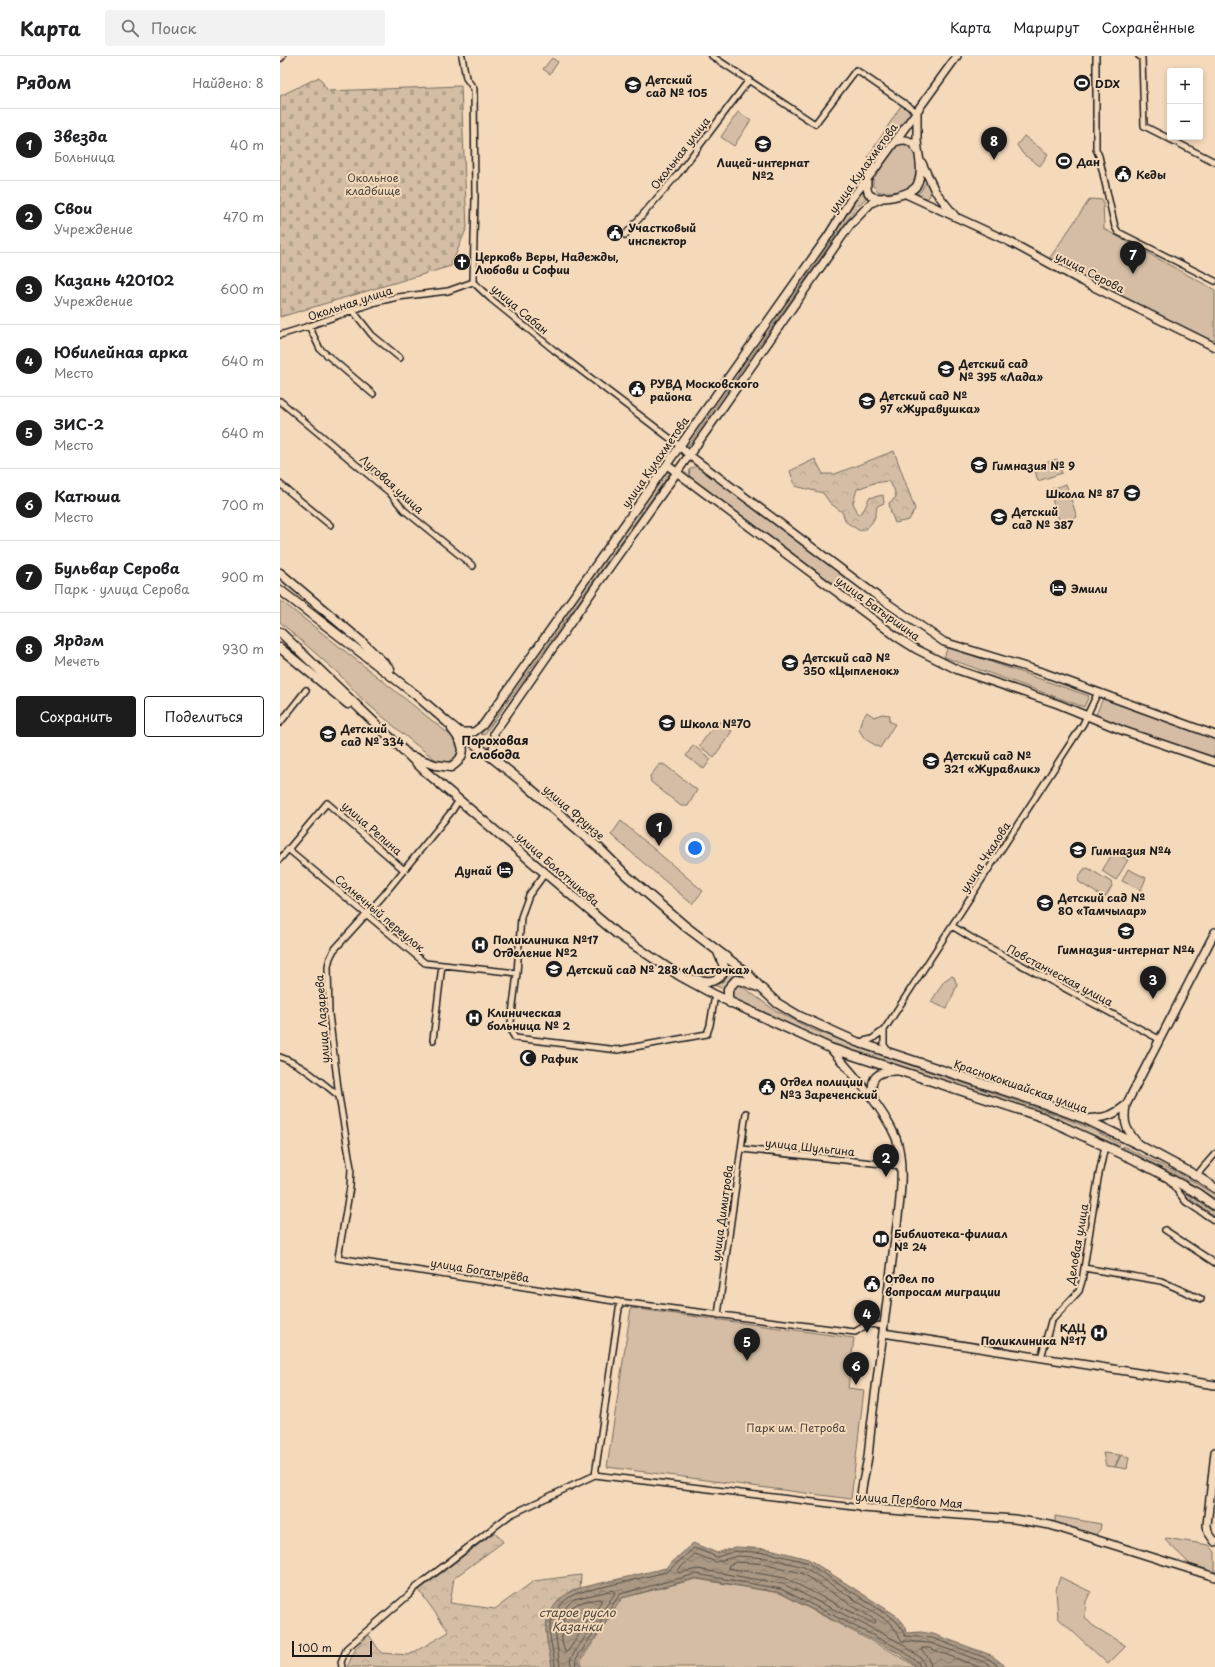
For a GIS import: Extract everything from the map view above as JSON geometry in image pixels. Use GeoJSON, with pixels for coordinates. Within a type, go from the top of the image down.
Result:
{"type":"FeatureCollection","features":[{"type":"Feature","properties":{"kind":"main road"},"geometry":{"type":"LineString","coordinates":[[280,572],[365,646],[416,695]]}},
{"type":"Feature","properties":{"kind":"main road","name":"улица Фрунзе"},"geometry":{"type":"LineString","coordinates":[[280,590],[416,695],[447,722],[494,758],[599,848],[633,881],[685,926],[747,973],[777,1003],[799,1016],[857,1042]]}},
{"type":"Feature","properties":{"kind":"main road","name":"улица Болотникова"},"geometry":{"type":"LineString","coordinates":[[280,632],[426,772],[546,872],[617,934],[650,957],[715,995],[830,1048],[864,1059]]}},
{"type":"Feature","properties":{"kind":"main road"},"geometry":{"type":"LineString","coordinates":[[280,648],[383,732]]}},
{"type":"Feature","properties":{"kind":"main road"},"geometry":{"type":"LineString","coordinates":[[410,756],[435,765],[451,767],[458,763],[462,757],[463,748],[460,739],[447,722]]}},
{"type":"Feature","properties":{"kind":"main road"},"geometry":{"type":"LineString","coordinates":[[686,979],[714,981],[721,976],[725,969],[718,951]]}},
{"type":"Feature","properties":{"kind":"main road"},"geometry":{"type":"LineString","coordinates":[[730,1002],[728,989],[736,980],[761,988]]}},
{"type":"Feature","properties":{"kind":"main road","name":"Краснококшайская улица"},"geometry":{"type":"LineString","coordinates":[[857,1042],[1045,1104],[1085,1119],[1139,1145],[1197,1176],[1215,1188]]}},
{"type":"Feature","properties":{"kind":"main road","name":"Краснококшайская улица"},"geometry":{"type":"LineString","coordinates":[[864,1059],[1042,1117],[1131,1158],[1197,1193],[1215,1206]]}},
{"type":"Feature","properties":{"kind":"street"},"geometry":{"type":"LineString","coordinates":[[462,56],[466,78],[474,89],[475,198],[473,282]]}},
{"type":"Feature","properties":{"kind":"street"},"geometry":{"type":"LineString","coordinates":[[712,56],[815,124],[856,70],[917,112],[920,179],[916,187],[906,194],[874,197],[869,194],[867,179]]}},
{"type":"Feature","properties":{"kind":"street","name":"улица Кулахметова"},"geometry":{"type":"LineString","coordinates":[[462,732],[474,732],[483,725],[828,236],[851,199],[895,142],[957,56]]}},
{"type":"Feature","properties":{"kind":"street"},"geometry":{"type":"LineString","coordinates":[[1096,56],[1096,149],[1099,156],[1115,227],[1118,232],[1215,281]]}},
{"type":"Feature","properties":{"kind":"street"},"geometry":{"type":"LineString","coordinates":[[1139,56],[1142,58],[1144,126],[1215,162]]}},
{"type":"Feature","properties":{"kind":"street","name":"Окольная улица"},"geometry":{"type":"LineString","coordinates":[[624,235],[678,174],[749,80]]}},
{"type":"Feature","properties":{"kind":"street"},"geometry":{"type":"LineString","coordinates":[[895,142],[906,139],[914,146],[920,157]]}},
{"type":"Feature","properties":{"kind":"street","name":"улица Серова"},"geometry":{"type":"LineString","coordinates":[[920,157],[935,191],[956,216]]}},
{"type":"Feature","properties":{"kind":"street","name":"улица Серова"},"geometry":{"type":"LineString","coordinates":[[906,194],[944,213],[956,216],[1215,347]]}},
{"type":"Feature","properties":{"kind":"street","name":"улица Кулахметова"},"geometry":{"type":"LineString","coordinates":[[494,758],[494,733],[850,225],[871,203],[885,197]]}},
{"type":"Feature","properties":{"kind":"street","name":"Окольная улица"},"geometry":{"type":"LineString","coordinates":[[280,335],[383,300],[448,291],[473,282]]}},
{"type":"Feature","properties":{"kind":"street","name":"улица Сабан"},"geometry":{"type":"LineString","coordinates":[[473,282],[491,299],[554,350],[680,446]]}},
{"type":"Feature","properties":{"kind":"street"},"geometry":{"type":"LineString","coordinates":[[353,311],[372,335],[400,358]]}},
{"type":"Feature","properties":{"kind":"street"},"geometry":{"type":"LineString","coordinates":[[309,326],[320,349],[373,394]]}},
{"type":"Feature","properties":{"kind":"street","name":"Луговая улица"},"geometry":{"type":"LineString","coordinates":[[280,401],[389,492],[404,510],[473,566]]}},
{"type":"Feature","properties":{"kind":"street","name":"улица Батыршина"},"geometry":{"type":"LineString","coordinates":[[680,446],[689,455],[877,596],[944,642],[1042,672],[1215,735]]}},
{"type":"Feature","properties":{"kind":"street","name":"улица Батыршина"},"geometry":{"type":"LineString","coordinates":[[667,465],[897,637],[916,649],[958,670],[1058,704],[1124,732],[1215,762]]}},
{"type":"Feature","properties":{"kind":"street"},"geometry":{"type":"LineString","coordinates":[[280,484],[330,525]]}},
{"type":"Feature","properties":{"kind":"street"},"geometry":{"type":"LineString","coordinates":[[280,723],[306,690]]}},
{"type":"Feature","properties":{"kind":"street","name":"улица Чкалова"},"geometry":{"type":"LineString","coordinates":[[857,1042],[872,1038],[884,1030],[1087,716],[1098,692]]}},
{"type":"Feature","properties":{"kind":"street","name":"улица Лазарева"},"geometry":{"type":"LineString","coordinates":[[338,1258],[350,1186],[351,1168],[339,1096],[329,1014],[328,966],[330,958],[334,950],[452,811],[459,800]]}},
{"type":"Feature","properties":{"kind":"street","name":"улица Репина"},"geometry":{"type":"LineString","coordinates":[[288,849],[327,803],[403,869]]}},
{"type":"Feature","properties":{"kind":"street"},"geometry":{"type":"LineString","coordinates":[[280,859],[288,849]]}},
{"type":"Feature","properties":{"kind":"street","name":"Солнечный переулок"},"geometry":{"type":"LineString","coordinates":[[288,849],[425,963],[517,973]]}},
{"type":"Feature","properties":{"kind":"street"},"geometry":{"type":"LineString","coordinates":[[546,872],[529,895],[520,917],[517,973],[512,1022],[512,1033],[516,1038],[618,1050],[707,1034],[715,995]]}},
{"type":"Feature","properties":{"kind":"street","name":"Повстанческая улица"},"geometry":{"type":"LineString","coordinates":[[952,926],[975,940],[1160,1039]]}},
{"type":"Feature","properties":{"kind":"street"},"geometry":{"type":"LineString","coordinates":[[1139,1145],[1126,1127],[1126,1105],[1215,932]]}},
{"type":"Feature","properties":{"kind":"street"},"geometry":{"type":"LineString","coordinates":[[433,1040],[442,965]]}},
{"type":"Feature","properties":{"kind":"street"},"geometry":{"type":"LineString","coordinates":[[884,1030],[884,1045],[891,1054]]}},
{"type":"Feature","properties":{"kind":"street"},"geometry":{"type":"LineString","coordinates":[[830,1048],[875,1103],[896,1138],[901,1166],[900,1193],[868,1456],[860,1500],[862,1508]]}},
{"type":"Feature","properties":{"kind":"street"},"geometry":{"type":"LineString","coordinates":[[280,1057],[293,1061],[339,1096]]}},
{"type":"Feature","properties":{"kind":"street"},"geometry":{"type":"LineString","coordinates":[[875,1103],[871,1090],[871,1083],[875,1076],[880,1073],[902,1072]]}},
{"type":"Feature","properties":{"kind":"street"},"geometry":{"type":"LineString","coordinates":[[1085,1119],[1107,1117],[1114,1114],[1126,1105]]}},
{"type":"Feature","properties":{"kind":"street","name":"улица Димитрова"},"geometry":{"type":"LineString","coordinates":[[718,1315],[746,1113]]}},
{"type":"Feature","properties":{"kind":"street","name":"Деловая улица"},"geometry":{"type":"LineString","coordinates":[[1041,1358],[1051,1321],[1079,1291],[1105,1146]]}},
{"type":"Feature","properties":{"kind":"street","name":"улица Шульгина"},"geometry":{"type":"LineString","coordinates":[[742,1149],[901,1166]]}},
{"type":"Feature","properties":{"kind":"street"},"geometry":{"type":"LineString","coordinates":[[1197,1176],[1200,1170],[1212,1159],[1215,1154]]}},
{"type":"Feature","properties":{"kind":"street","name":"Краснококшайская улица"},"geometry":{"type":"LineString","coordinates":[[1167,1177],[1186,1202],[1215,1221]]}},
{"type":"Feature","properties":{"kind":"street"},"geometry":{"type":"LineString","coordinates":[[1165,1230],[1215,1263]]}},
{"type":"Feature","properties":{"kind":"street","name":"улица Богатырёва"},"geometry":{"type":"LineString","coordinates":[[338,1258],[620,1302],[718,1315],[855,1332],[868,1324],[883,1330]]}},
{"type":"Feature","properties":{"kind":"street"},"geometry":{"type":"LineString","coordinates":[[1084,1268],[1161,1281],[1201,1299]]}},
{"type":"Feature","properties":{"kind":"street"},"geometry":{"type":"LineString","coordinates":[[342,1667],[341,1662],[347,1648],[414,1589],[510,1515],[595,1475],[620,1302]]}},
{"type":"Feature","properties":{"kind":"street"},"geometry":{"type":"LineString","coordinates":[[883,1330],[1041,1358],[1215,1386]]}},
{"type":"Feature","properties":{"kind":"street"},"geometry":{"type":"LineString","coordinates":[[1215,1452],[1207,1525],[1208,1532],[1215,1542]]}},
{"type":"Feature","properties":{"kind":"street","name":"улица Первого Мая"},"geometry":{"type":"LineString","coordinates":[[595,1475],[862,1508],[1014,1519],[1050,1525],[1215,1577]]}},
{"type":"Feature","properties":{"kind":"green space"},"geometry":{"type":"Polygon","coordinates":[[[552,58],[558,62],[550,74],[543,69],[552,58]]]}},
{"type":"Feature","properties":{"kind":"green space","name":"Окольное кладбище"},"geometry":{"type":"Polygon","coordinates":[[[319,77],[328,91],[461,86],[467,227],[451,266],[280,317],[280,96],[319,77]]]}},
{"type":"Feature","properties":{"kind":"green space"},"geometry":{"type":"Polygon","coordinates":[[[902,104],[911,112],[878,160],[873,160],[868,157],[902,104]]]}},
{"type":"Feature","properties":{"kind":"green space"},"geometry":{"type":"Polygon","coordinates":[[[738,112],[751,120],[734,146],[721,137],[738,112]]]}},
{"type":"Feature","properties":{"kind":"green space"},"geometry":{"type":"Polygon","coordinates":[[[1024,136],[1048,154],[1040,166],[1023,154],[1017,145],[1024,136]]]}},
{"type":"Feature","properties":{"kind":"green space"},"geometry":{"type":"Polygon","coordinates":[[[904,141],[913,146],[916,157],[917,170],[914,186],[903,192],[879,192],[873,186],[873,178],[899,143],[904,141]]]}},
{"type":"Feature","properties":{"kind":"green space"},"geometry":{"type":"Polygon","coordinates":[[[926,182],[931,191],[929,197],[926,199],[917,194],[921,191],[926,182]]]}},
{"type":"Feature","properties":{"kind":"green space"},"geometry":{"type":"Polygon","coordinates":[[[862,192],[867,197],[855,209],[688,446],[684,444],[862,192]]]}},
{"type":"Feature","properties":{"kind":"green space"},"geometry":{"type":"Polygon","coordinates":[[[1090,199],[1103,200],[1104,229],[1215,290],[1215,343],[1049,259],[1090,199]]]}},
{"type":"Feature","properties":{"kind":"green space"},"geometry":{"type":"Polygon","coordinates":[[[894,451],[915,509],[909,520],[895,523],[889,503],[896,497],[894,489],[888,481],[874,483],[857,489],[853,503],[859,515],[865,508],[869,498],[883,495],[884,503],[877,506],[873,522],[868,527],[860,531],[846,522],[842,512],[830,503],[823,493],[795,486],[790,471],[815,459],[823,474],[835,474],[894,451]]]}},
{"type":"Feature","properties":{"kind":"green space"},"geometry":{"type":"Polygon","coordinates":[[[1057,459],[1062,473],[1038,481],[1034,467],[1057,459]]]}},
{"type":"Feature","properties":{"kind":"green space"},"geometry":{"type":"Polygon","coordinates":[[[698,465],[846,575],[837,587],[689,477],[690,469],[698,465]]]}},
{"type":"Feature","properties":{"kind":"green space"},"geometry":{"type":"Polygon","coordinates":[[[667,471],[670,473],[484,735],[481,734],[667,471]]]}},
{"type":"Feature","properties":{"kind":"green space"},"geometry":{"type":"Polygon","coordinates":[[[1066,484],[1077,517],[1060,523],[1049,490],[1066,484]]]}},
{"type":"Feature","properties":{"kind":"green space"},"geometry":{"type":"Polygon","coordinates":[[[280,600],[455,739],[459,744],[459,756],[452,763],[440,763],[363,700],[339,674],[280,622],[280,600]]]}},
{"type":"Feature","properties":{"kind":"green space"},"geometry":{"type":"Polygon","coordinates":[[[948,647],[1089,696],[1084,707],[944,657],[948,647]]]}},
{"type":"Feature","properties":{"kind":"green space"},"geometry":{"type":"Polygon","coordinates":[[[1103,698],[1215,738],[1215,759],[1095,717],[1103,698]]]}},
{"type":"Feature","properties":{"kind":"green space"},"geometry":{"type":"Polygon","coordinates":[[[867,712],[874,717],[882,714],[890,715],[889,721],[895,724],[880,748],[865,739],[859,730],[861,721],[867,712]]]}},
{"type":"Feature","properties":{"kind":"green space"},"geometry":{"type":"Polygon","coordinates":[[[718,721],[732,731],[714,757],[699,746],[718,721]]]}},
{"type":"Feature","properties":{"kind":"green space"},"geometry":{"type":"Polygon","coordinates":[[[693,745],[711,759],[704,769],[686,756],[693,745]]]}},
{"type":"Feature","properties":{"kind":"green space"},"geometry":{"type":"Polygon","coordinates":[[[662,764],[697,790],[688,806],[681,806],[651,782],[650,776],[659,765],[662,764]]]}},
{"type":"Feature","properties":{"kind":"green space"},"geometry":{"type":"Polygon","coordinates":[[[621,821],[703,891],[692,904],[611,835],[621,821]]]}},
{"type":"Feature","properties":{"kind":"green space"},"geometry":{"type":"Polygon","coordinates":[[[1114,851],[1128,860],[1116,880],[1102,871],[1114,851]]]}},
{"type":"Feature","properties":{"kind":"green space"},"geometry":{"type":"Polygon","coordinates":[[[1088,868],[1111,882],[1112,886],[1106,896],[1103,897],[1079,882],[1078,878],[1084,869],[1088,868]]]}},
{"type":"Feature","properties":{"kind":"green space"},"geometry":{"type":"Polygon","coordinates":[[[1128,869],[1146,878],[1141,890],[1122,881],[1128,869]]]}},
{"type":"Feature","properties":{"kind":"green space"},"geometry":{"type":"Polygon","coordinates":[[[726,961],[742,975],[731,977],[728,982],[729,991],[711,984],[719,981],[726,961]]]}},
{"type":"Feature","properties":{"kind":"green space"},"geometry":{"type":"Polygon","coordinates":[[[951,976],[954,977],[957,985],[947,1009],[931,1002],[944,981],[951,976]]]}},
{"type":"Feature","properties":{"kind":"green space"},"geometry":{"type":"Polygon","coordinates":[[[736,985],[740,985],[773,1009],[809,1028],[877,1054],[1046,1111],[1092,1129],[1120,1144],[1119,1146],[1044,1114],[808,1035],[733,998],[730,995],[731,988],[736,985]]]}},
{"type":"Feature","properties":{"kind":"green space"},"geometry":{"type":"Polygon","coordinates":[[[1123,1146],[1186,1177],[1215,1195],[1215,1199],[1184,1179],[1122,1148],[1123,1146]]]}},
{"type":"Feature","properties":{"kind":"green space"},"geometry":{"type":"Polygon","coordinates":[[[1186,1193],[1215,1213],[1215,1216],[1187,1197],[1186,1193]]]}},
{"type":"Feature","properties":{"kind":"green space","name":"Парк им. Петрова"},"geometry":{"type":"Polygon","coordinates":[[[631,1308],[854,1338],[848,1388],[864,1390],[851,1499],[607,1467],[631,1308]]]}},
{"type":"Feature","properties":{"kind":"green space"},"geometry":{"type":"Polygon","coordinates":[[[1103,1453],[1120,1455],[1115,1467],[1106,1466],[1103,1453]]]}},
{"type":"Feature","properties":{"kind":"green space"},"geometry":{"type":"Polygon","coordinates":[[[1121,1455],[1129,1457],[1127,1469],[1115,1467],[1121,1455]]]}},
{"type":"Feature","properties":{"kind":"green space"},"geometry":{"type":"Polygon","coordinates":[[[1055,1516],[1101,1524],[1100,1530],[1095,1535],[1089,1535],[1055,1525],[1055,1516]]]}},
{"type":"Feature","properties":{"kind":"green space"},"geometry":{"type":"Polygon","coordinates":[[[495,1532],[503,1542],[454,1578],[450,1603],[495,1609],[534,1581],[581,1575],[580,1588],[570,1591],[546,1630],[552,1667],[347,1667],[356,1648],[369,1635],[381,1653],[409,1655],[449,1632],[419,1590],[495,1532]]]}},
{"type":"Feature","properties":{"kind":"green space"},"geometry":{"type":"Polygon","coordinates":[[[1166,1538],[1209,1545],[1215,1552],[1215,1572],[1190,1564],[1165,1540],[1166,1538]]]}},
{"type":"Feature","properties":{"kind":"green space"},"geometry":{"type":"Polygon","coordinates":[[[1060,1577],[1091,1592],[1086,1601],[1085,1617],[1092,1625],[1126,1646],[1108,1664],[1058,1618],[1056,1590],[1060,1577]]]}},
{"type":"Feature","properties":{"kind":"green space"},"geometry":{"type":"Polygon","coordinates":[[[696,1579],[780,1593],[892,1652],[917,1667],[582,1667],[581,1661],[622,1598],[696,1579]]]}},
{"type":"Feature","properties":{"kind":"water","name":"старое русло Казанки"},"geometry":{"type":"Polygon","coordinates":[[[693,1543],[717,1553],[735,1547],[770,1549],[808,1559],[897,1616],[904,1624],[906,1633],[921,1632],[933,1634],[991,1655],[1004,1665],[1004,1667],[918,1667],[898,1653],[780,1593],[696,1578],[622,1598],[579,1661],[581,1667],[552,1667],[546,1629],[547,1622],[552,1609],[562,1598],[573,1590],[666,1568],[693,1543]]]}},
{"type":"Feature","properties":{"kind":"place","name":"DDX"},"geometry":{"type":"Point","coordinates":[1082,83]}},
{"type":"Feature","properties":{"kind":"place","name":"Детский сад № 105"},"geometry":{"type":"Point","coordinates":[633,85]}},
{"type":"Feature","properties":{"kind":"place","name":"Лицей-интернат №2"},"geometry":{"type":"Point","coordinates":[763,144]}},
{"type":"Feature","properties":{"kind":"place","name":"Ярдәм"},"geometry":{"type":"Point","coordinates":[994,160]}},
{"type":"Feature","properties":{"kind":"place","name":"Дан"},"geometry":{"type":"Point","coordinates":[1064,161]}},
{"type":"Feature","properties":{"kind":"place","name":"Кеды"},"geometry":{"type":"Point","coordinates":[1123,174]}},
{"type":"Feature","properties":{"kind":"place","name":"Участковый инспектор"},"geometry":{"type":"Point","coordinates":[615,233]}},
{"type":"Feature","properties":{"kind":"place","name":"Церковь Веры, Надежды, Любови и Софии"},"geometry":{"type":"Point","coordinates":[462,262]}},
{"type":"Feature","properties":{"kind":"place","name":"Бульвар Серова"},"geometry":{"type":"Point","coordinates":[1133,274]}},
{"type":"Feature","properties":{"kind":"place","name":"Детский сад № 395 «Лада»"},"geometry":{"type":"Point","coordinates":[946,369]}},
{"type":"Feature","properties":{"kind":"place","name":"РУВД Московского района"},"geometry":{"type":"Point","coordinates":[637,389]}},
{"type":"Feature","properties":{"kind":"place","name":"Детский сад № 97 «Журавушка»"},"geometry":{"type":"Point","coordinates":[867,401]}},
{"type":"Feature","properties":{"kind":"place","name":"Гимназия № 9"},"geometry":{"type":"Point","coordinates":[979,465]}},
{"type":"Feature","properties":{"kind":"place","name":"Школа № 87"},"geometry":{"type":"Point","coordinates":[1132,493]}},
{"type":"Feature","properties":{"kind":"place","name":"Детский сад № 387"},"geometry":{"type":"Point","coordinates":[999,517]}},
{"type":"Feature","properties":{"kind":"place","name":"Эмили"},"geometry":{"type":"Point","coordinates":[1058,588]}},
{"type":"Feature","properties":{"kind":"place","name":"Детский сад № 350 «Цыпленок»"},"geometry":{"type":"Point","coordinates":[790,663]}},
{"type":"Feature","properties":{"kind":"place","name":"Школа №70"},"geometry":{"type":"Point","coordinates":[667,723]}},
{"type":"Feature","properties":{"kind":"place","name":"Детский сад № 334"},"geometry":{"type":"Point","coordinates":[328,734]}},
{"type":"Feature","properties":{"kind":"place","name":"Детский сад № 321 «Журавлик»"},"geometry":{"type":"Point","coordinates":[931,761]}},
{"type":"Feature","properties":{"kind":"place","name":"Звезда"},"geometry":{"type":"Point","coordinates":[659,846]}},
{"type":"Feature","properties":{"kind":"place","name":"Гимназия №4"},"geometry":{"type":"Point","coordinates":[1078,850]}},
{"type":"Feature","properties":{"kind":"place","name":"Дунай"},"geometry":{"type":"Point","coordinates":[505,870]}},
{"type":"Feature","properties":{"kind":"place","name":"Детский сад № 80 «Тамчылар»"},"geometry":{"type":"Point","coordinates":[1045,903]}},
{"type":"Feature","properties":{"kind":"place","name":"Гимназия-интернат №4"},"geometry":{"type":"Point","coordinates":[1126,931]}},
{"type":"Feature","properties":{"kind":"place","name":"Поликлиника №17 Отделение №2"},"geometry":{"type":"Point","coordinates":[480,945]}},
{"type":"Feature","properties":{"kind":"place","name":"Детский сад № 288 «Ласточка»"},"geometry":{"type":"Point","coordinates":[554,969]}},
{"type":"Feature","properties":{"kind":"place","name":"Казань 420102"},"geometry":{"type":"Point","coordinates":[1153,999]}},
{"type":"Feature","properties":{"kind":"place","name":"Клиническая больница № 2"},"geometry":{"type":"Point","coordinates":[474,1018]}},
{"type":"Feature","properties":{"kind":"place","name":"Рафик"},"geometry":{"type":"Point","coordinates":[528,1058]}},
{"type":"Feature","properties":{"kind":"place","name":"Отдел полиции №3 Зареченский"},"geometry":{"type":"Point","coordinates":[767,1087]}},
{"type":"Feature","properties":{"kind":"place","name":"Свои"},"geometry":{"type":"Point","coordinates":[886,1177]}},
{"type":"Feature","properties":{"kind":"place","name":"Библиотека-филиал № 24"},"geometry":{"type":"Point","coordinates":[881,1239]}},
{"type":"Feature","properties":{"kind":"place","name":"Отдел по вопросам миграции"},"geometry":{"type":"Point","coordinates":[872,1284]}},
{"type":"Feature","properties":{"kind":"place","name":"Юбилейная арка"},"geometry":{"type":"Point","coordinates":[867,1333]}},
{"type":"Feature","properties":{"kind":"place","name":"КДЦ Поликлиника №17"},"geometry":{"type":"Point","coordinates":[1099,1333]}},
{"type":"Feature","properties":{"kind":"place","name":"ЗИС-2"},"geometry":{"type":"Point","coordinates":[747,1361]}},
{"type":"Feature","properties":{"kind":"place","name":"Катюша"},"geometry":{"type":"Point","coordinates":[856,1385]}},
{"type":"Feature","properties":{"kind":"district","name":"Пороховая слобода"},"geometry":{"type":"Point","coordinates":[495,747]}}]}
